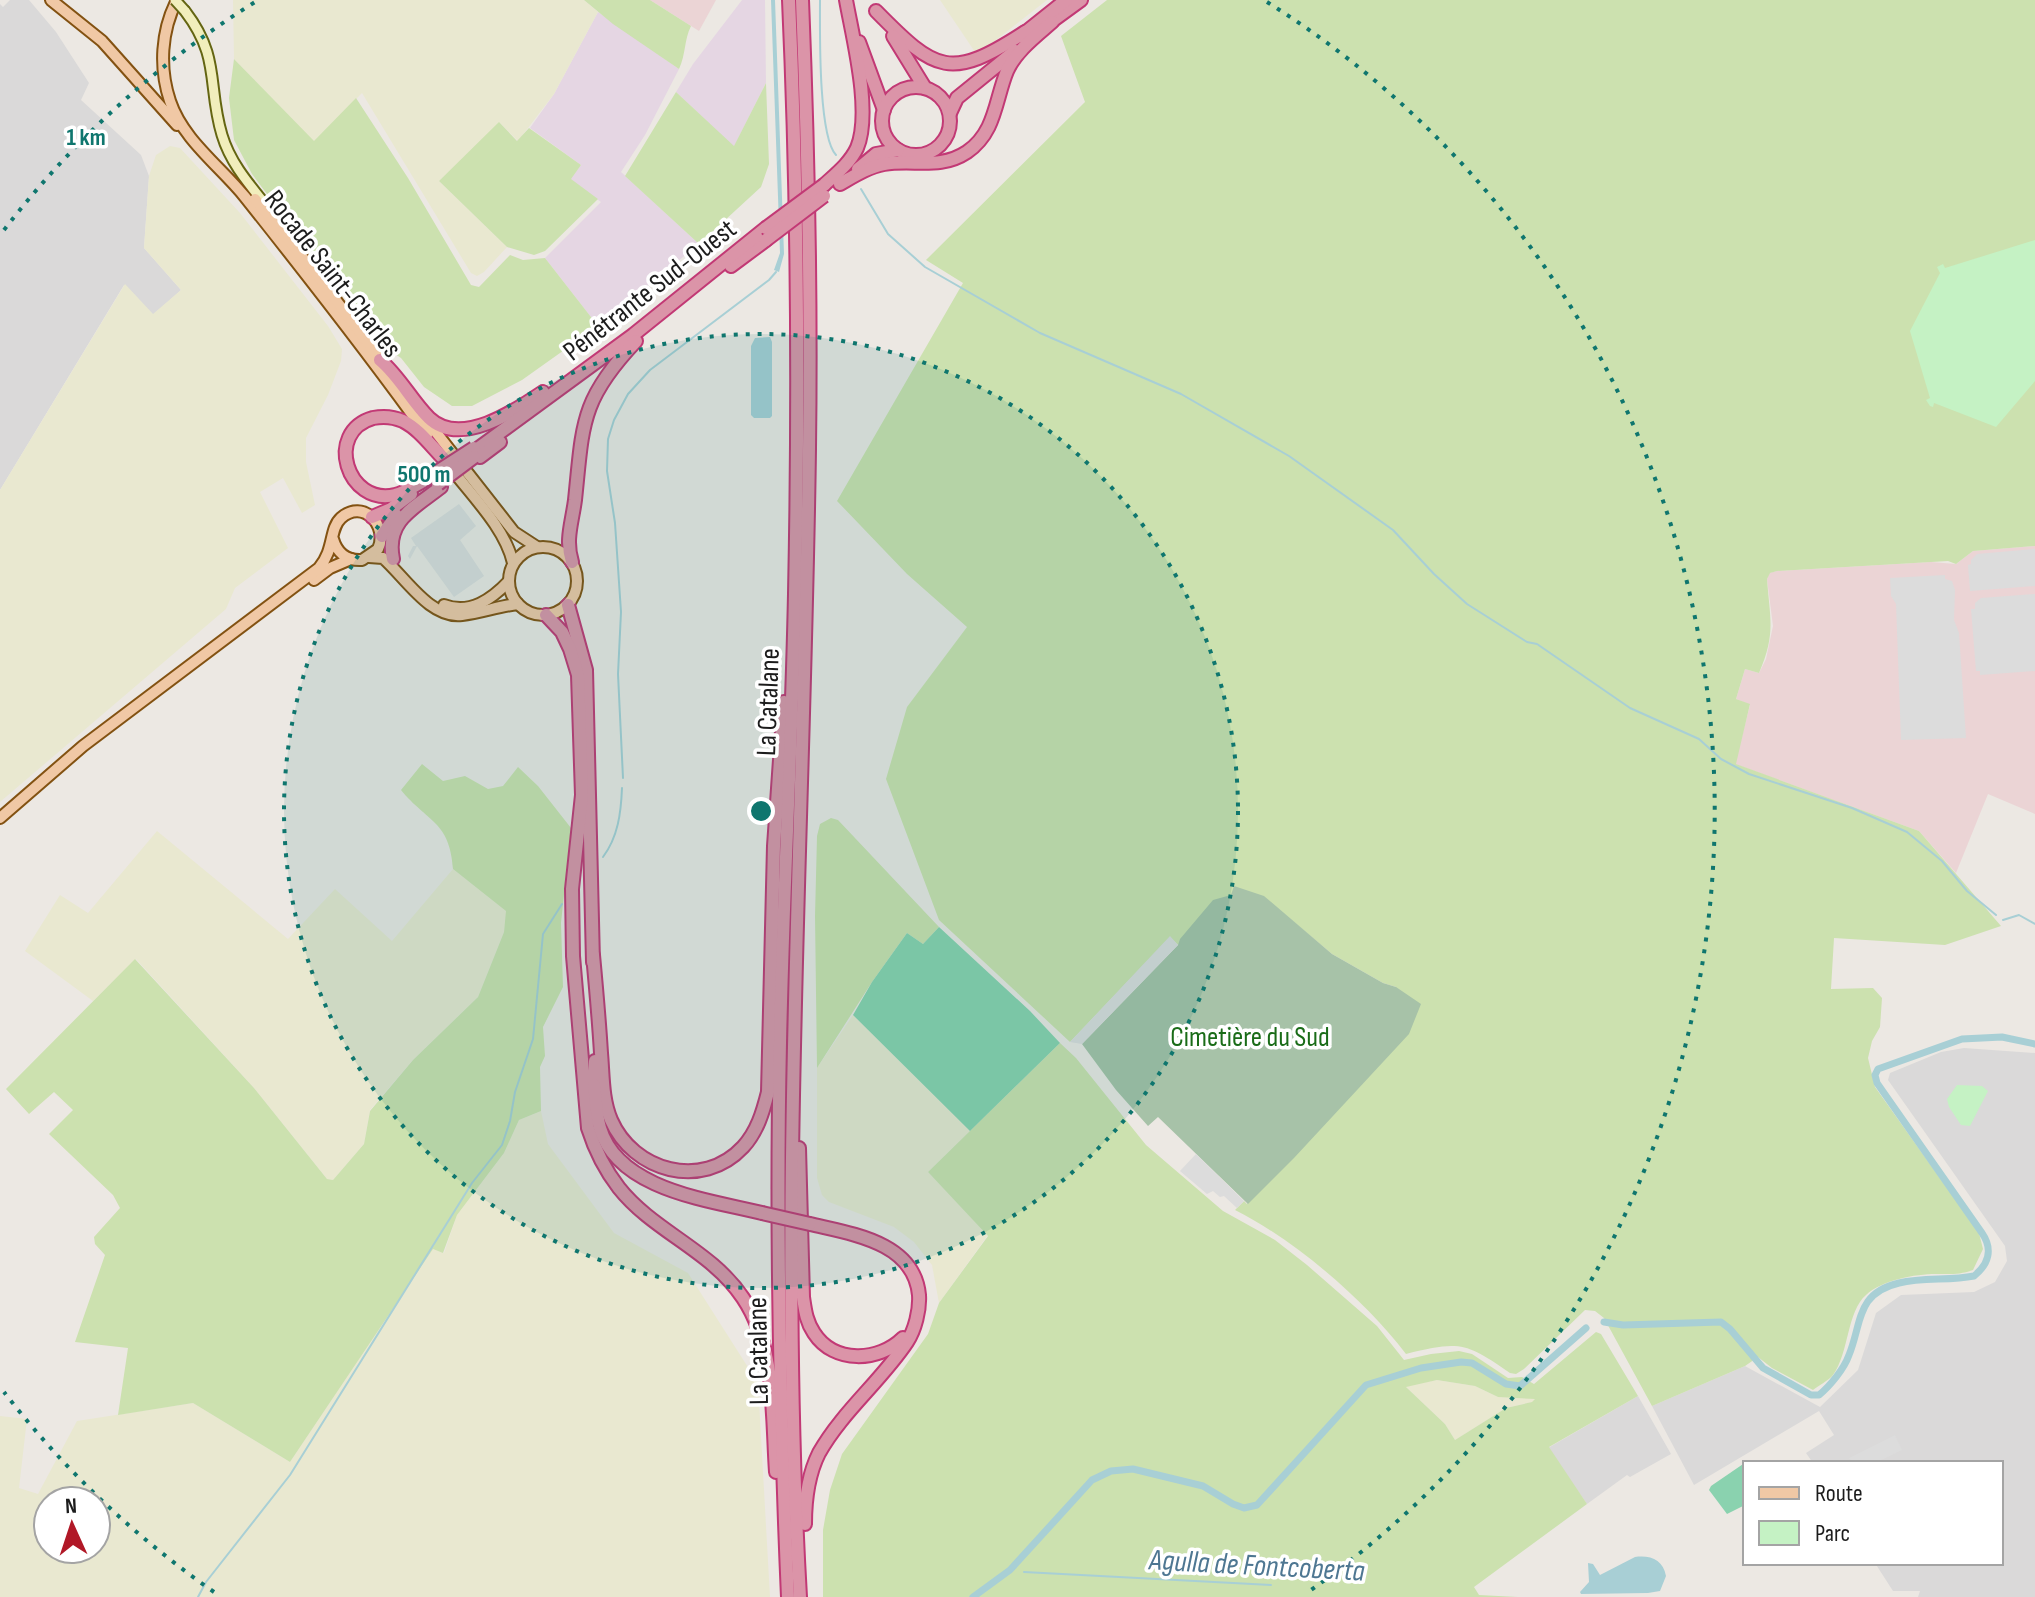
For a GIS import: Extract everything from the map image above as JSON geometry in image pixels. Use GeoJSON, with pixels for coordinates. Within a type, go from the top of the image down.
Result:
{"type":"FeatureCollection","features":[{"type":"Feature","properties":{"kind":"highway","name":"La Catalane"},"geometry":{"type":"LineString","coordinates":[[788,1597],[779,1276],[779,1105],[792,664],[797,336],[789,0]]}},
{"type":"Feature","properties":{"kind":"highway","name":"La Catalane"},"geometry":{"type":"LineString","coordinates":[[800,1592],[793,1404],[792,1078],[809,446],[807,163],[802,0]]}},
{"type":"Feature","properties":{"kind":"highway"},"geometry":{"type":"LineString","coordinates":[[824,190],[869,153],[880,139],[883,128],[884,110],[862,53],[847,0]]}},
{"type":"Feature","properties":{"kind":"highway"},"geometry":{"type":"LineString","coordinates":[[824,190],[850,161],[864,124],[847,0]]}},
{"type":"Feature","properties":{"kind":"highway"},"geometry":{"type":"LineString","coordinates":[[938,95],[955,90],[973,77],[1066,0]]}},
{"type":"Feature","properties":{"kind":"highway"},"geometry":{"type":"LineString","coordinates":[[840,184],[876,154],[898,150],[919,155],[934,151],[948,135],[950,113],[957,98],[1081,0]]}},
{"type":"Feature","properties":{"kind":"highway"},"geometry":{"type":"LineString","coordinates":[[872,5],[925,88]]}},
{"type":"Feature","properties":{"kind":"highway"},"geometry":{"type":"LineString","coordinates":[[872,5],[919,53],[949,63],[983,58],[1025,32]]}},
{"type":"Feature","properties":{"kind":"highway"},"geometry":{"type":"LineString","coordinates":[[824,190],[880,164],[938,163],[953,160],[974,147],[991,123],[1013,60],[1052,22]]}},
{"type":"Feature","properties":{"kind":"highway"},"geometry":{"type":"LineString","coordinates":[[884,110],[900,91],[912,87],[925,88],[938,95],[950,113]]}},
{"type":"Feature","properties":{"kind":"highway"},"geometry":{"type":"LineString","coordinates":[[883,128],[888,141],[898,150]]}},
{"type":"Feature","properties":{"kind":"highway","name":"Pénétrante Sud-Ouest"},"geometry":{"type":"LineString","coordinates":[[477,452],[572,387],[824,190]]}},
{"type":"Feature","properties":{"kind":"highway"},"geometry":{"type":"LineString","coordinates":[[380,360],[395,372],[430,419],[438,425],[460,429],[489,422],[531,400],[617,342],[634,338]]}},
{"type":"Feature","properties":{"kind":"highway"},"geometry":{"type":"LineString","coordinates":[[572,562],[568,535],[582,430],[592,400],[605,376],[634,338]]}},
{"type":"Feature","properties":{"kind":"highway","name":"Pénétrante Sud-Ouest"},"geometry":{"type":"LineString","coordinates":[[477,452],[492,438],[634,338]]}},
{"type":"Feature","properties":{"kind":"highway"},"geometry":{"type":"LineString","coordinates":[[434,483],[395,495],[370,493],[350,475],[345,462],[346,442],[359,425],[369,419],[382,416],[396,418],[418,431],[444,459]]}},
{"type":"Feature","properties":{"kind":"highway"},"geometry":{"type":"LineString","coordinates":[[381,539],[397,514],[477,452]]}},
{"type":"Feature","properties":{"kind":"highway"},"geometry":{"type":"LineString","coordinates":[[372,517],[434,483]]}},
{"type":"Feature","properties":{"kind":"highway"},"geometry":{"type":"LineString","coordinates":[[393,559],[390,544],[395,528],[434,483]]}},
{"type":"Feature","properties":{"kind":"highway"},"geometry":{"type":"LineString","coordinates":[[568,605],[588,684],[595,1091]]}},
{"type":"Feature","properties":{"kind":"highway"},"geometry":{"type":"LineString","coordinates":[[546,615],[566,641],[578,675],[582,795],[572,889],[573,956],[586,1111],[595,1149],[620,1190],[724,1273],[744,1300],[760,1335],[767,1366],[777,1499],[785,1522]]}},
{"type":"Feature","properties":{"kind":"highway"},"geometry":{"type":"LineString","coordinates":[[593,955],[605,1102],[621,1139],[641,1158],[675,1171],[713,1167],[731,1158],[754,1133],[768,1092],[776,814],[786,682],[792,664]]}},
{"type":"Feature","properties":{"kind":"highway"},"geometry":{"type":"LineString","coordinates":[[573,956],[600,1129],[612,1150],[633,1172],[659,1186],[876,1242],[902,1258],[917,1284],[919,1307],[908,1340],[845,1417],[818,1456],[808,1489],[806,1563],[800,1592]]}},
{"type":"Feature","properties":{"kind":"highway"},"geometry":{"type":"LineString","coordinates":[[792,1078],[799,1100],[806,1318],[822,1342],[836,1351],[856,1357],[885,1351],[900,1341],[915,1323]]}},
{"type":"Feature","properties":{"kind":"main road"},"geometry":{"type":"LineString","coordinates":[[51,0],[112,52],[272,231]]}},
{"type":"Feature","properties":{"kind":"main road"},"geometry":{"type":"LineString","coordinates":[[180,3],[206,44],[222,134],[234,163],[317,275]]}},
{"type":"Feature","properties":{"kind":"main road","name":"Rocade Saint-Charles"},"geometry":{"type":"LineString","coordinates":[[180,3],[167,27],[165,80],[171,103],[191,138],[240,190],[359,343],[500,534],[511,551],[513,563]]}},
{"type":"Feature","properties":{"kind":"main road","name":"Rocade Saint-Charles"},"geometry":{"type":"LineString","coordinates":[[180,3],[169,51],[170,78],[181,111],[205,144],[317,275],[494,510],[514,532],[537,547]]}},
{"type":"Feature","properties":{"kind":"main road"},"geometry":{"type":"LineString","coordinates":[[0,818],[83,746],[319,568],[331,551],[335,525],[345,515],[358,512],[372,517],[379,525],[381,539],[393,559],[435,602],[453,608],[482,603],[509,581]]}},
{"type":"Feature","properties":{"kind":"main road"},"geometry":{"type":"LineString","coordinates":[[333,539],[339,552],[351,559]]}},
{"type":"Feature","properties":{"kind":"main road"},"geometry":{"type":"LineString","coordinates":[[367,558],[381,539]]}},
{"type":"Feature","properties":{"kind":"main road"},"geometry":{"type":"LineString","coordinates":[[537,547],[557,549],[572,562],[577,585],[568,605],[546,615],[528,612],[511,593],[509,581],[513,563],[528,550],[537,547]]}},
{"type":"Feature","properties":{"kind":"main road"},"geometry":{"type":"LineString","coordinates":[[0,826],[87,751],[330,568],[351,559],[383,558],[430,605],[446,614],[461,616],[501,605],[518,604]]}},
{"type":"Feature","properties":{"kind":"shaded area"},"geometry":{"type":"Polygon","coordinates":[[[10,0],[29,0],[56,32],[89,83],[81,100],[141,155],[149,176],[144,248],[181,290],[153,315],[124,285],[0,490],[0,4],[3,7],[10,0]]]}},
{"type":"Feature","properties":{"kind":"shaded area"},"geometry":{"type":"Polygon","coordinates":[[[650,0],[716,0],[699,31],[650,0]]]}},
{"type":"Feature","properties":{"kind":"shaded area"},"geometry":{"type":"Polygon","coordinates":[[[742,0],[765,0],[766,83],[734,147],[676,92],[693,64],[742,0]]]}},
{"type":"Feature","properties":{"kind":"shaded area"},"geometry":{"type":"Polygon","coordinates":[[[598,12],[679,69],[645,135],[621,172],[699,244],[598,326],[545,258],[601,202],[570,179],[581,165],[530,128],[554,94],[598,12]]]}},
{"type":"Feature","properties":{"kind":"shaded area"},"geometry":{"type":"Polygon","coordinates":[[[459,504],[476,526],[460,540],[484,576],[454,597],[417,546],[410,559],[408,556],[416,546],[411,538],[459,504]]]}},
{"type":"Feature","properties":{"kind":"shaded area"},"geometry":{"type":"Polygon","coordinates":[[[2035,546],[2035,814],[1988,794],[1956,873],[1919,831],[1735,764],[1750,705],[1736,699],[1745,669],[1759,673],[1766,659],[1773,626],[1767,579],[1769,573],[1931,562],[1956,564],[1973,551],[2035,546]]]}},
{"type":"Feature","properties":{"kind":"shaded area"},"geometry":{"type":"Polygon","coordinates":[[[2035,549],[2035,586],[1970,591],[1968,565],[1977,554],[2035,549]]]}},
{"type":"Feature","properties":{"kind":"shaded area"},"geometry":{"type":"Polygon","coordinates":[[[1945,575],[1945,579],[1952,581],[1955,590],[1954,620],[1959,633],[1966,738],[1901,740],[1896,604],[1891,596],[1890,578],[1945,575]]]}},
{"type":"Feature","properties":{"kind":"shaded area"},"geometry":{"type":"Polygon","coordinates":[[[2035,594],[2035,671],[1980,675],[1980,671],[1976,671],[1971,609],[1975,609],[1975,603],[1981,598],[2035,594]]]}},
{"type":"Feature","properties":{"kind":"shaded area"},"geometry":{"type":"Polygon","coordinates":[[[1170,936],[1178,945],[1082,1044],[1070,1042],[1170,936]]]}},
{"type":"Feature","properties":{"kind":"shaded area"},"geometry":{"type":"Polygon","coordinates":[[[1964,1048],[2035,1053],[2035,1597],[1918,1597],[1920,1591],[1893,1591],[1876,1565],[2003,1565],[2003,1461],[1812,1461],[1806,1453],[1834,1435],[1819,1411],[1694,1485],[1652,1406],[1745,1366],[1820,1407],[1858,1370],[1876,1313],[1901,1295],[1974,1292],[1995,1282],[2007,1261],[2005,1246],[1888,1080],[1890,1073],[1941,1052],[1964,1048]]]}},
{"type":"Feature","properties":{"kind":"shaded area"},"geometry":{"type":"Polygon","coordinates":[[[1196,1154],[1244,1201],[1237,1208],[1224,1196],[1220,1197],[1213,1191],[1207,1194],[1180,1171],[1196,1154]]]}},
{"type":"Feature","properties":{"kind":"shaded area"},"geometry":{"type":"Polygon","coordinates":[[[1638,1396],[1671,1454],[1630,1477],[1627,1475],[1587,1504],[1548,1448],[1638,1396]]]}},
{"type":"Feature","properties":{"kind":"shaded area"},"geometry":{"type":"Polygon","coordinates":[[[1895,1435],[1902,1450],[1879,1461],[1851,1461],[1849,1458],[1895,1435]]]}},
{"type":"Feature","properties":{"kind":"green space"},"geometry":{"type":"Polygon","coordinates":[[[233,0],[584,0],[598,12],[554,94],[518,141],[500,123],[439,181],[507,247],[484,272],[477,276],[471,273],[362,93],[314,142],[234,59],[233,0]]]}},
{"type":"Feature","properties":{"kind":"green space"},"geometry":{"type":"Polygon","coordinates":[[[584,0],[650,0],[691,26],[679,69],[613,24],[584,0]]]}},
{"type":"Feature","properties":{"kind":"green space"},"geometry":{"type":"Polygon","coordinates":[[[940,0],[1047,0],[987,47],[975,52],[940,0]]]}},
{"type":"Feature","properties":{"kind":"green space"},"geometry":{"type":"Polygon","coordinates":[[[1107,0],[2035,0],[2035,546],[1973,551],[1956,564],[1948,561],[1770,573],[1767,579],[1768,647],[1759,673],[1745,669],[1736,699],[1750,704],[1736,764],[1919,831],[2001,926],[1945,945],[1834,938],[1831,989],[1873,988],[1882,998],[1880,1027],[1872,1041],[1868,1058],[1875,1087],[1979,1233],[1983,1249],[1973,1270],[1899,1279],[1881,1285],[1866,1295],[1855,1311],[1838,1366],[1831,1377],[1813,1390],[1758,1357],[1745,1366],[1652,1406],[1604,1318],[1595,1311],[1585,1310],[1516,1374],[1461,1347],[1439,1347],[1406,1354],[1371,1313],[1328,1273],[1281,1238],[1235,1210],[1244,1201],[1247,1204],[1396,987],[1383,983],[1332,954],[1264,897],[1232,895],[1178,945],[1170,937],[1070,1042],[939,920],[886,779],[907,707],[967,627],[907,574],[837,501],[963,283],[926,260],[1085,102],[1061,36],[1107,0]]]}},
{"type":"Feature","properties":{"kind":"green space"},"geometry":{"type":"Polygon","coordinates":[[[234,59],[314,141],[356,98],[471,285],[479,287],[510,255],[523,260],[545,258],[598,326],[522,380],[472,406],[452,406],[424,387],[401,358],[379,343],[252,174],[234,140],[229,98],[234,59]]]}},
{"type":"Feature","properties":{"kind":"green space"},"geometry":{"type":"Polygon","coordinates":[[[766,83],[769,164],[761,187],[699,244],[625,176],[676,92],[734,146],[766,83]]]}},
{"type":"Feature","properties":{"kind":"green space"},"geometry":{"type":"Polygon","coordinates":[[[499,122],[517,141],[529,128],[581,165],[571,179],[598,199],[545,251],[534,255],[507,247],[439,181],[499,122]]]}},
{"type":"Feature","properties":{"kind":"green space"},"geometry":{"type":"Polygon","coordinates":[[[170,146],[180,148],[240,213],[328,326],[342,349],[341,361],[328,395],[306,438],[306,462],[315,505],[302,513],[283,478],[260,492],[288,548],[235,588],[226,609],[0,802],[0,490],[125,284],[153,314],[181,290],[144,248],[149,176],[156,155],[170,146]]]}},
{"type":"Feature","properties":{"kind":"green space"},"geometry":{"type":"Polygon","coordinates":[[[2035,240],[2035,381],[1996,427],[1934,403],[1933,407],[1930,406],[1910,331],[1940,273],[1937,267],[1943,264],[1945,268],[2035,240]]]}},
{"type":"Feature","properties":{"kind":"green space"},"geometry":{"type":"Polygon","coordinates":[[[422,764],[443,781],[465,776],[488,789],[503,786],[518,767],[538,786],[571,828],[561,923],[563,987],[543,1027],[545,1056],[540,1067],[541,1111],[519,1120],[504,1153],[457,1215],[443,1253],[433,1249],[290,1462],[193,1403],[118,1415],[128,1348],[75,1342],[105,1255],[95,1244],[94,1237],[120,1208],[113,1195],[49,1134],[73,1110],[54,1092],[29,1114],[6,1089],[135,959],[254,1088],[327,1179],[333,1180],[364,1144],[370,1111],[413,1060],[478,997],[504,932],[506,911],[453,869],[451,853],[442,831],[401,790],[422,764]]]}},
{"type":"Feature","properties":{"kind":"green space"},"geometry":{"type":"Polygon","coordinates":[[[831,818],[838,820],[939,927],[923,944],[907,933],[817,1068],[817,836],[820,824],[831,818]]]}},
{"type":"Feature","properties":{"kind":"green space"},"geometry":{"type":"Polygon","coordinates":[[[157,831],[288,939],[335,889],[392,941],[453,869],[507,911],[504,932],[478,997],[413,1060],[370,1110],[364,1144],[333,1180],[327,1179],[254,1088],[136,959],[93,1001],[25,951],[60,895],[88,913],[157,831]]]}},
{"type":"Feature","properties":{"kind":"green space","name":"Cimetière du Sud"},"geometry":{"type":"Polygon","coordinates":[[[1234,886],[1264,896],[1332,954],[1383,983],[1396,987],[1421,1004],[1409,1034],[1248,1204],[1158,1117],[1148,1126],[1082,1044],[1178,945],[1213,900],[1231,895],[1234,886]]]}},
{"type":"Feature","properties":{"kind":"green space"},"geometry":{"type":"Polygon","coordinates":[[[939,927],[1060,1043],[970,1131],[853,1015],[907,933],[923,944],[939,927]]]}},
{"type":"Feature","properties":{"kind":"green space"},"geometry":{"type":"Polygon","coordinates":[[[853,1015],[970,1131],[928,1172],[988,1235],[939,1303],[932,1265],[914,1242],[894,1227],[829,1202],[822,1195],[817,1178],[817,1068],[853,1015]]]}},
{"type":"Feature","properties":{"kind":"green space"},"geometry":{"type":"Polygon","coordinates":[[[1060,1043],[1076,1058],[1146,1145],[1223,1211],[1275,1240],[1307,1265],[1377,1326],[1404,1360],[1459,1351],[1472,1354],[1508,1378],[1522,1377],[1534,1384],[1596,1332],[1601,1334],[1638,1396],[1549,1447],[1587,1504],[1474,1587],[1479,1595],[1518,1597],[823,1597],[823,1530],[830,1490],[842,1454],[928,1334],[939,1303],[988,1236],[928,1172],[1060,1043]],[[1437,1380],[1406,1387],[1445,1424],[1455,1440],[1506,1408],[1535,1399],[1498,1397],[1475,1386],[1437,1380]]]}},
{"type":"Feature","properties":{"kind":"green space"},"geometry":{"type":"Polygon","coordinates":[[[1957,1085],[1982,1086],[1988,1091],[1970,1126],[1961,1125],[1949,1107],[1947,1099],[1957,1085]]]}},
{"type":"Feature","properties":{"kind":"green space"},"geometry":{"type":"Polygon","coordinates":[[[541,1111],[548,1144],[614,1233],[688,1273],[758,1383],[770,1597],[0,1597],[0,1416],[27,1419],[19,1488],[32,1492],[32,1565],[112,1565],[112,1485],[43,1485],[77,1421],[193,1403],[290,1462],[433,1249],[444,1253],[457,1215],[504,1153],[519,1120],[541,1111]]]}},
{"type":"Feature","properties":{"kind":"green space"},"geometry":{"type":"Polygon","coordinates":[[[1437,1380],[1475,1386],[1498,1397],[1536,1398],[1533,1402],[1506,1408],[1455,1440],[1445,1424],[1405,1386],[1437,1380]]]}},
{"type":"Feature","properties":{"kind":"green space"},"geometry":{"type":"Polygon","coordinates":[[[1743,1464],[1743,1506],[1727,1514],[1709,1490],[1743,1464]]]}},
{"type":"Feature","properties":{"kind":"water"},"geometry":{"type":"Polygon","coordinates":[[[771,0],[775,0],[784,254],[779,272],[774,270],[780,253],[771,0]]]}},
{"type":"Feature","properties":{"kind":"water"},"geometry":{"type":"Polygon","coordinates":[[[770,337],[772,416],[754,418],[751,415],[751,346],[755,338],[770,337]]]}},
{"type":"Feature","properties":{"kind":"water"},"geometry":{"type":"Polygon","coordinates":[[[1635,1557],[1651,1558],[1662,1566],[1666,1576],[1660,1591],[1581,1594],[1589,1582],[1588,1563],[1593,1564],[1600,1575],[1635,1557]]]}},
{"type":"Feature","properties":{"kind":"waterway"},"geometry":{"type":"LineString","coordinates":[[820,0],[823,105],[830,144],[836,155]]}},
{"type":"Feature","properties":{"kind":"waterway"},"geometry":{"type":"LineString","coordinates":[[861,189],[888,234],[925,267],[1040,333],[1181,394],[1289,456],[1393,530],[1467,604],[1527,642],[1537,644],[1630,708],[1699,739],[1721,759],[1749,774],[1852,808],[1907,832],[1942,861],[1967,891],[1996,915]]}},
{"type":"Feature","properties":{"kind":"waterway"},"geometry":{"type":"LineString","coordinates":[[623,778],[618,674],[621,612],[615,523],[607,471],[608,439],[628,394],[650,370],[776,272]]}},
{"type":"Feature","properties":{"kind":"waterway"},"geometry":{"type":"LineString","coordinates":[[603,857],[618,824],[622,788]]}},
{"type":"Feature","properties":{"kind":"waterway"},"geometry":{"type":"LineString","coordinates":[[198,1597],[206,1582],[290,1475],[472,1183],[502,1145],[533,1039],[543,934],[562,904]]}},
{"type":"Feature","properties":{"kind":"waterway"},"geometry":{"type":"LineString","coordinates":[[2003,920],[2019,915],[2035,924]]}},
{"type":"Feature","properties":{"kind":"waterway"},"geometry":{"type":"LineString","coordinates":[[1604,1322],[1623,1325],[1721,1322],[1763,1368],[1811,1395],[1819,1395],[1844,1366],[1863,1311],[1875,1294],[1908,1281],[1974,1276],[1988,1256],[1988,1245],[1982,1233],[1877,1083],[1875,1075],[1878,1069],[1962,1039],[2002,1037],[2035,1044]]}},
{"type":"Feature","properties":{"kind":"waterway"},"geometry":{"type":"LineString","coordinates":[[973,1597],[1010,1570],[1092,1480],[1111,1471],[1133,1469],[1203,1486],[1244,1508],[1257,1505],[1366,1385],[1421,1368],[1461,1362],[1472,1363],[1506,1384],[1520,1386],[1586,1328]]}},
{"type":"Feature","properties":{"kind":"waterway","name":"Agulla de Fontcoberta"},"geometry":{"type":"LineString","coordinates":[[1024,1572],[1271,1585]]}}]}
